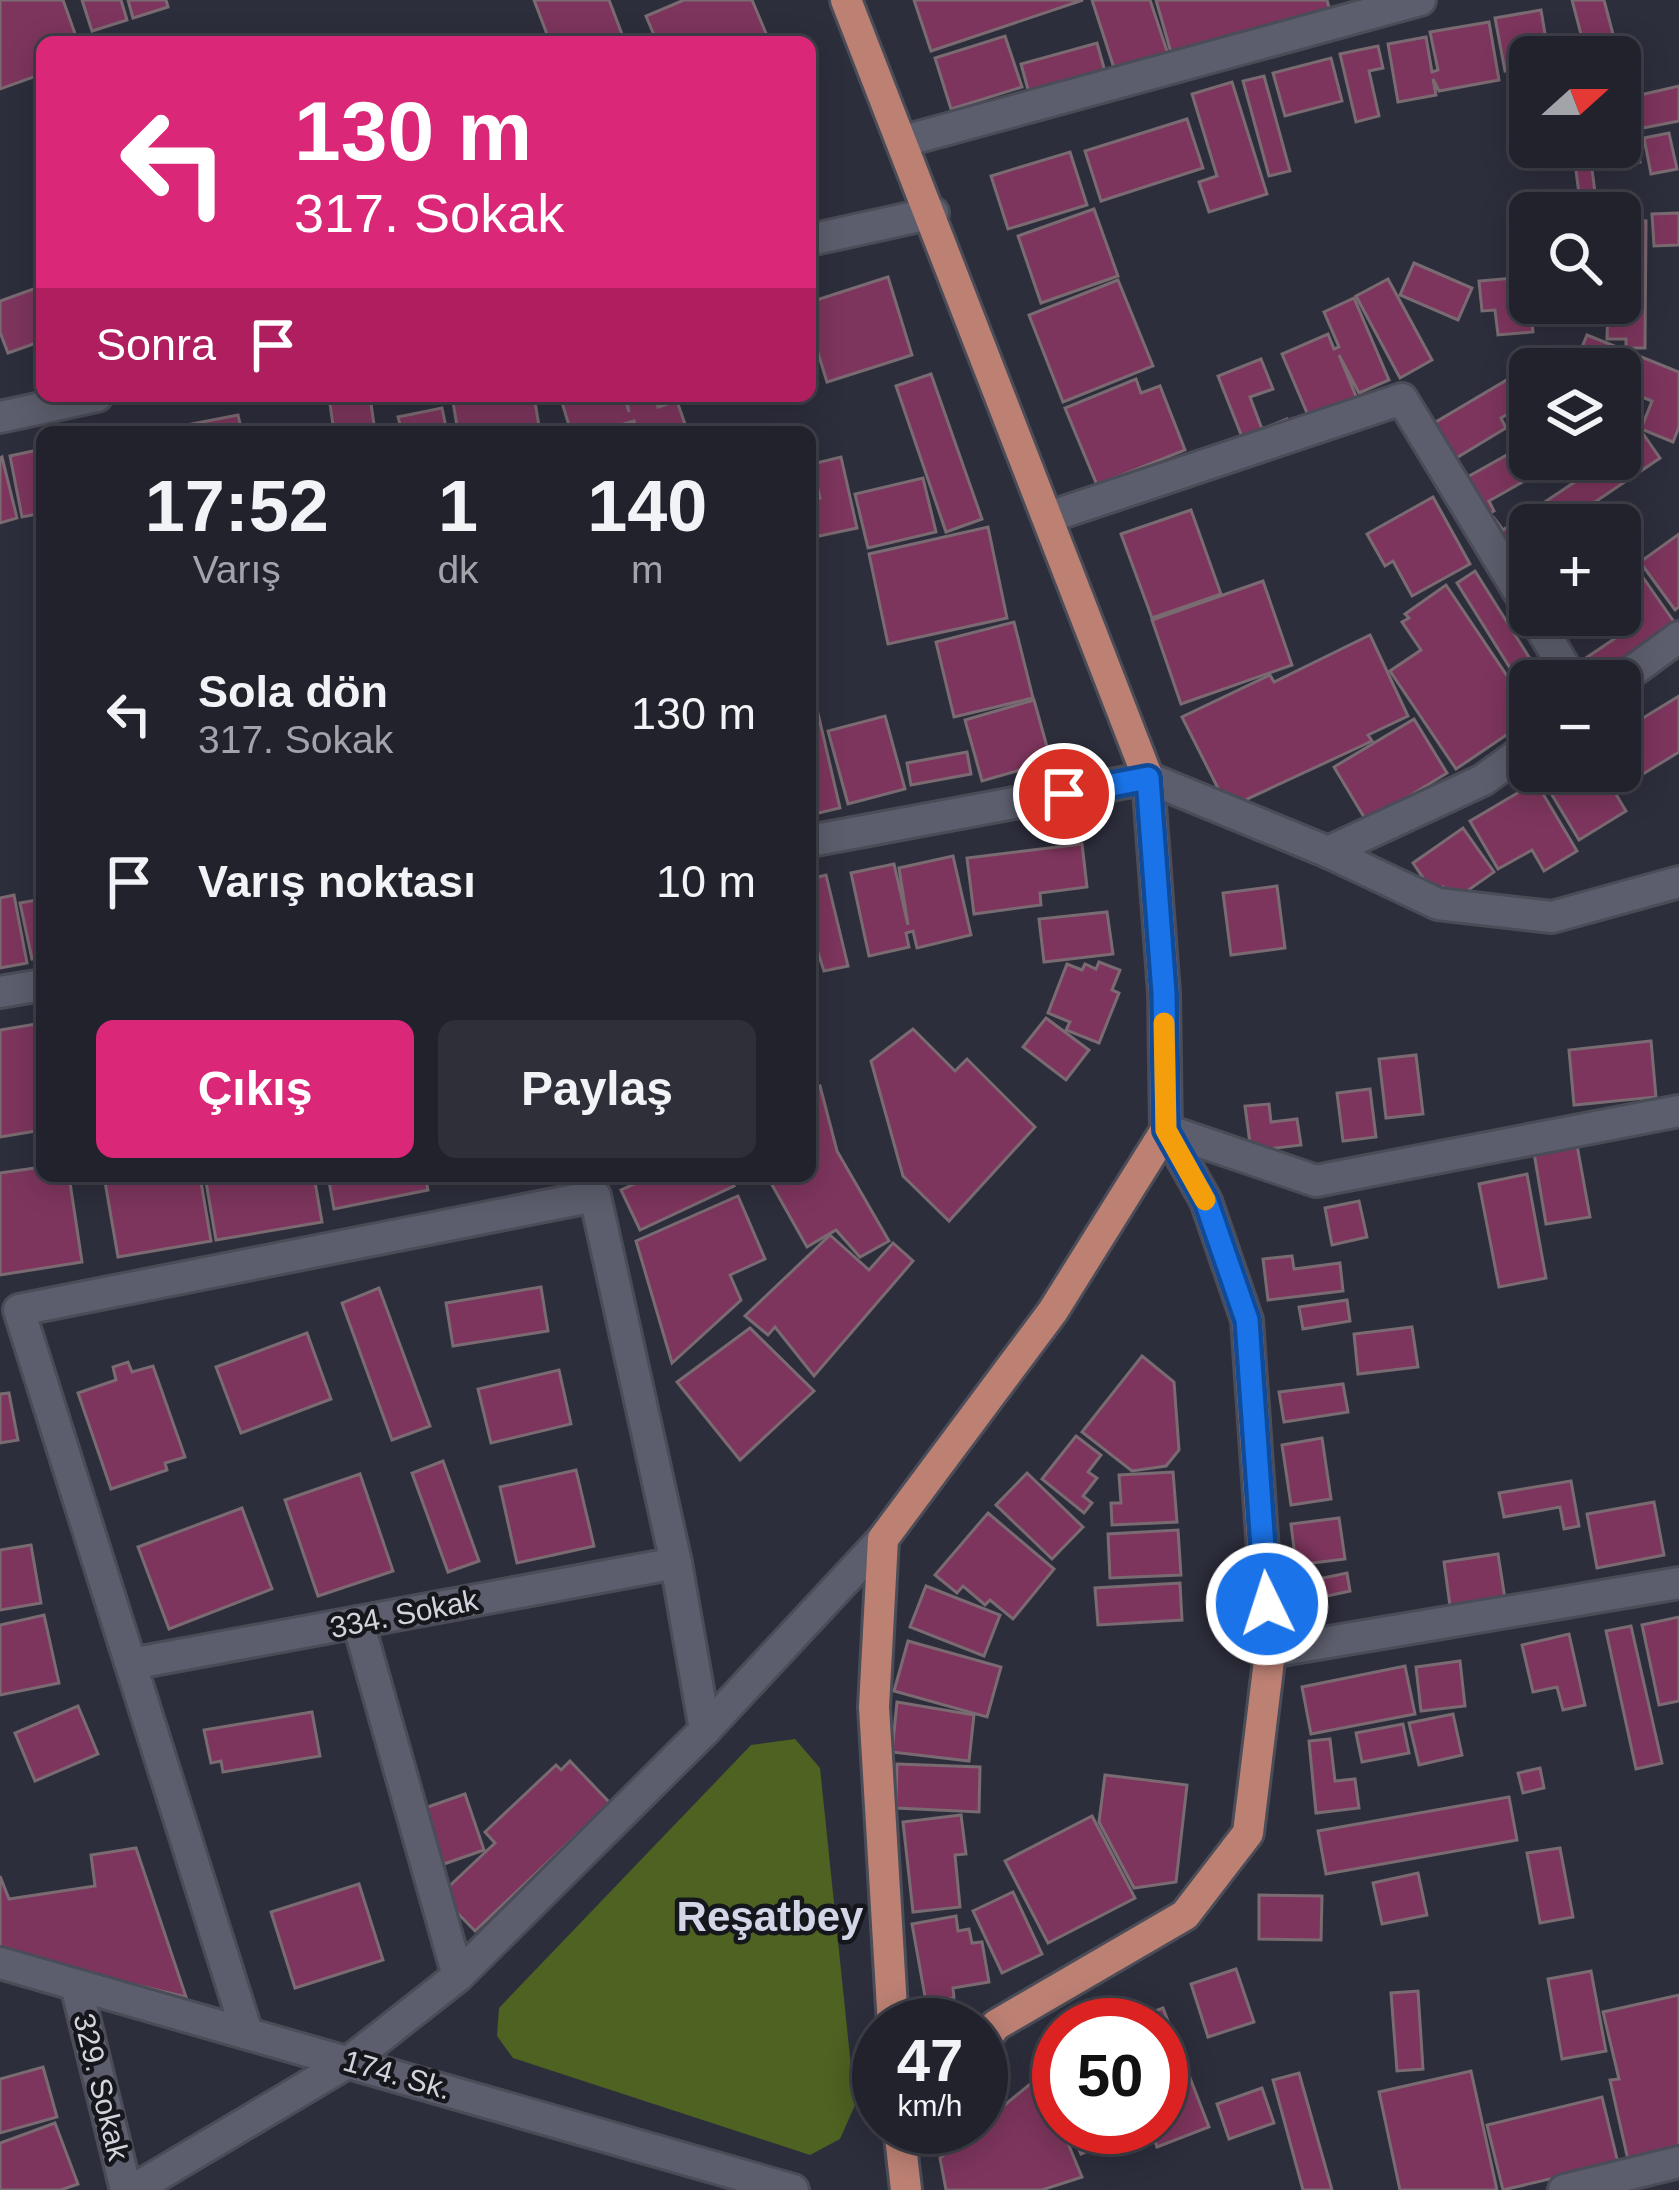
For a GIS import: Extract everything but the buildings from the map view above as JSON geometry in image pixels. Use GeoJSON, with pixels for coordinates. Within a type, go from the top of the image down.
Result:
{"type":"FeatureCollection","features":[{"type":"Feature","properties":{"kind":"main road"},"geometry":{"type":"LineString","coordinates":[[846,0],[933,213],[1148,778],[1164,993],[1166,1130],[1206,1201],[1247,1320],[1270,1652],[1248,1833],[1185,1915],[1008,2018]]}},
{"type":"Feature","properties":{"kind":"main road"},"geometry":{"type":"LineString","coordinates":[[891,1998],[874,1707],[883,1540],[1053,1311],[1166,1130]]}},
{"type":"Feature","properties":{"kind":"main road"},"geometry":{"type":"LineString","coordinates":[[905,2154],[906,2190]]}},
{"type":"Feature","properties":{"kind":"street"},"geometry":{"type":"LineString","coordinates":[[904,141],[1420,0]]}},
{"type":"Feature","properties":{"kind":"street"},"geometry":{"type":"LineString","coordinates":[[816,239],[933,213]]}},
{"type":"Feature","properties":{"kind":"street"},"geometry":{"type":"LineString","coordinates":[[1048,517],[1402,399],[1509,574]]}},
{"type":"Feature","properties":{"kind":"street"},"geometry":{"type":"LineString","coordinates":[[0,417],[69,402]]}},
{"type":"Feature","properties":{"kind":"street"},"geometry":{"type":"LineString","coordinates":[[1641,664],[1679,637]]}},
{"type":"Feature","properties":{"kind":"street"},"geometry":{"type":"LineString","coordinates":[[1328,852],[1483,780],[1509,761]]}},
{"type":"Feature","properties":{"kind":"street"},"geometry":{"type":"LineString","coordinates":[[816,840],[1148,778],[1328,852],[1438,904],[1552,917],[1679,882]]}},
{"type":"Feature","properties":{"kind":"street"},"geometry":{"type":"LineString","coordinates":[[0,992],[36,986]]}},
{"type":"Feature","properties":{"kind":"street"},"geometry":{"type":"LineString","coordinates":[[1166,1130],[1316,1180],[1679,1111]]}},
{"type":"Feature","properties":{"kind":"street"},"geometry":{"type":"LineString","coordinates":[[247,2032],[19,1310],[595,1196],[676,1563],[705,1730]]}},
{"type":"Feature","properties":{"kind":"street"},"geometry":{"type":"LineString","coordinates":[[130,2190],[350,2061],[458,1976],[705,1730],[883,1540]]}},
{"type":"Feature","properties":{"kind":"street","name":"334. Sokak"},"geometry":{"type":"LineString","coordinates":[[131,1664],[676,1563]]}},
{"type":"Feature","properties":{"kind":"street"},"geometry":{"type":"LineString","coordinates":[[1270,1652],[1679,1583]]}},
{"type":"Feature","properties":{"kind":"street"},"geometry":{"type":"LineString","coordinates":[[358,1622],[458,1976]]}},
{"type":"Feature","properties":{"kind":"street","name":"174. Sk."},"geometry":{"type":"LineString","coordinates":[[0,1963],[793,2190]]}},
{"type":"Feature","properties":{"kind":"street","name":"329. Sokak"},"geometry":{"type":"LineString","coordinates":[[76,1984],[130,2190]]}},
{"type":"Feature","properties":{"kind":"street"},"geometry":{"type":"LineString","coordinates":[[1564,2190],[1679,2162]]}},
{"type":"Feature","properties":{"kind":"green space"},"geometry":{"type":"Polygon","coordinates":[[[795,1739],[820,1768],[852,2112],[840,2139],[810,2155],[513,2058],[497,2036],[499,2008],[751,1745],[795,1739]]]}},
{"type":"Feature","properties":{"kind":"slow traffic"},"geometry":{"type":"LineString","coordinates":[[1164,1023],[1166,1130],[1205,1200]]}},
{"type":"Feature","properties":{"kind":"district","name":"Reşatbey"},"geometry":{"type":"Point","coordinates":[770,1916]}},
{"type":"Feature","properties":{"kind":"route"},"geometry":{"type":"LineString","coordinates":[[1064,794],[1148,778],[1164,993],[1166,1130],[1206,1201],[1247,1320],[1267,1604]]}}]}
